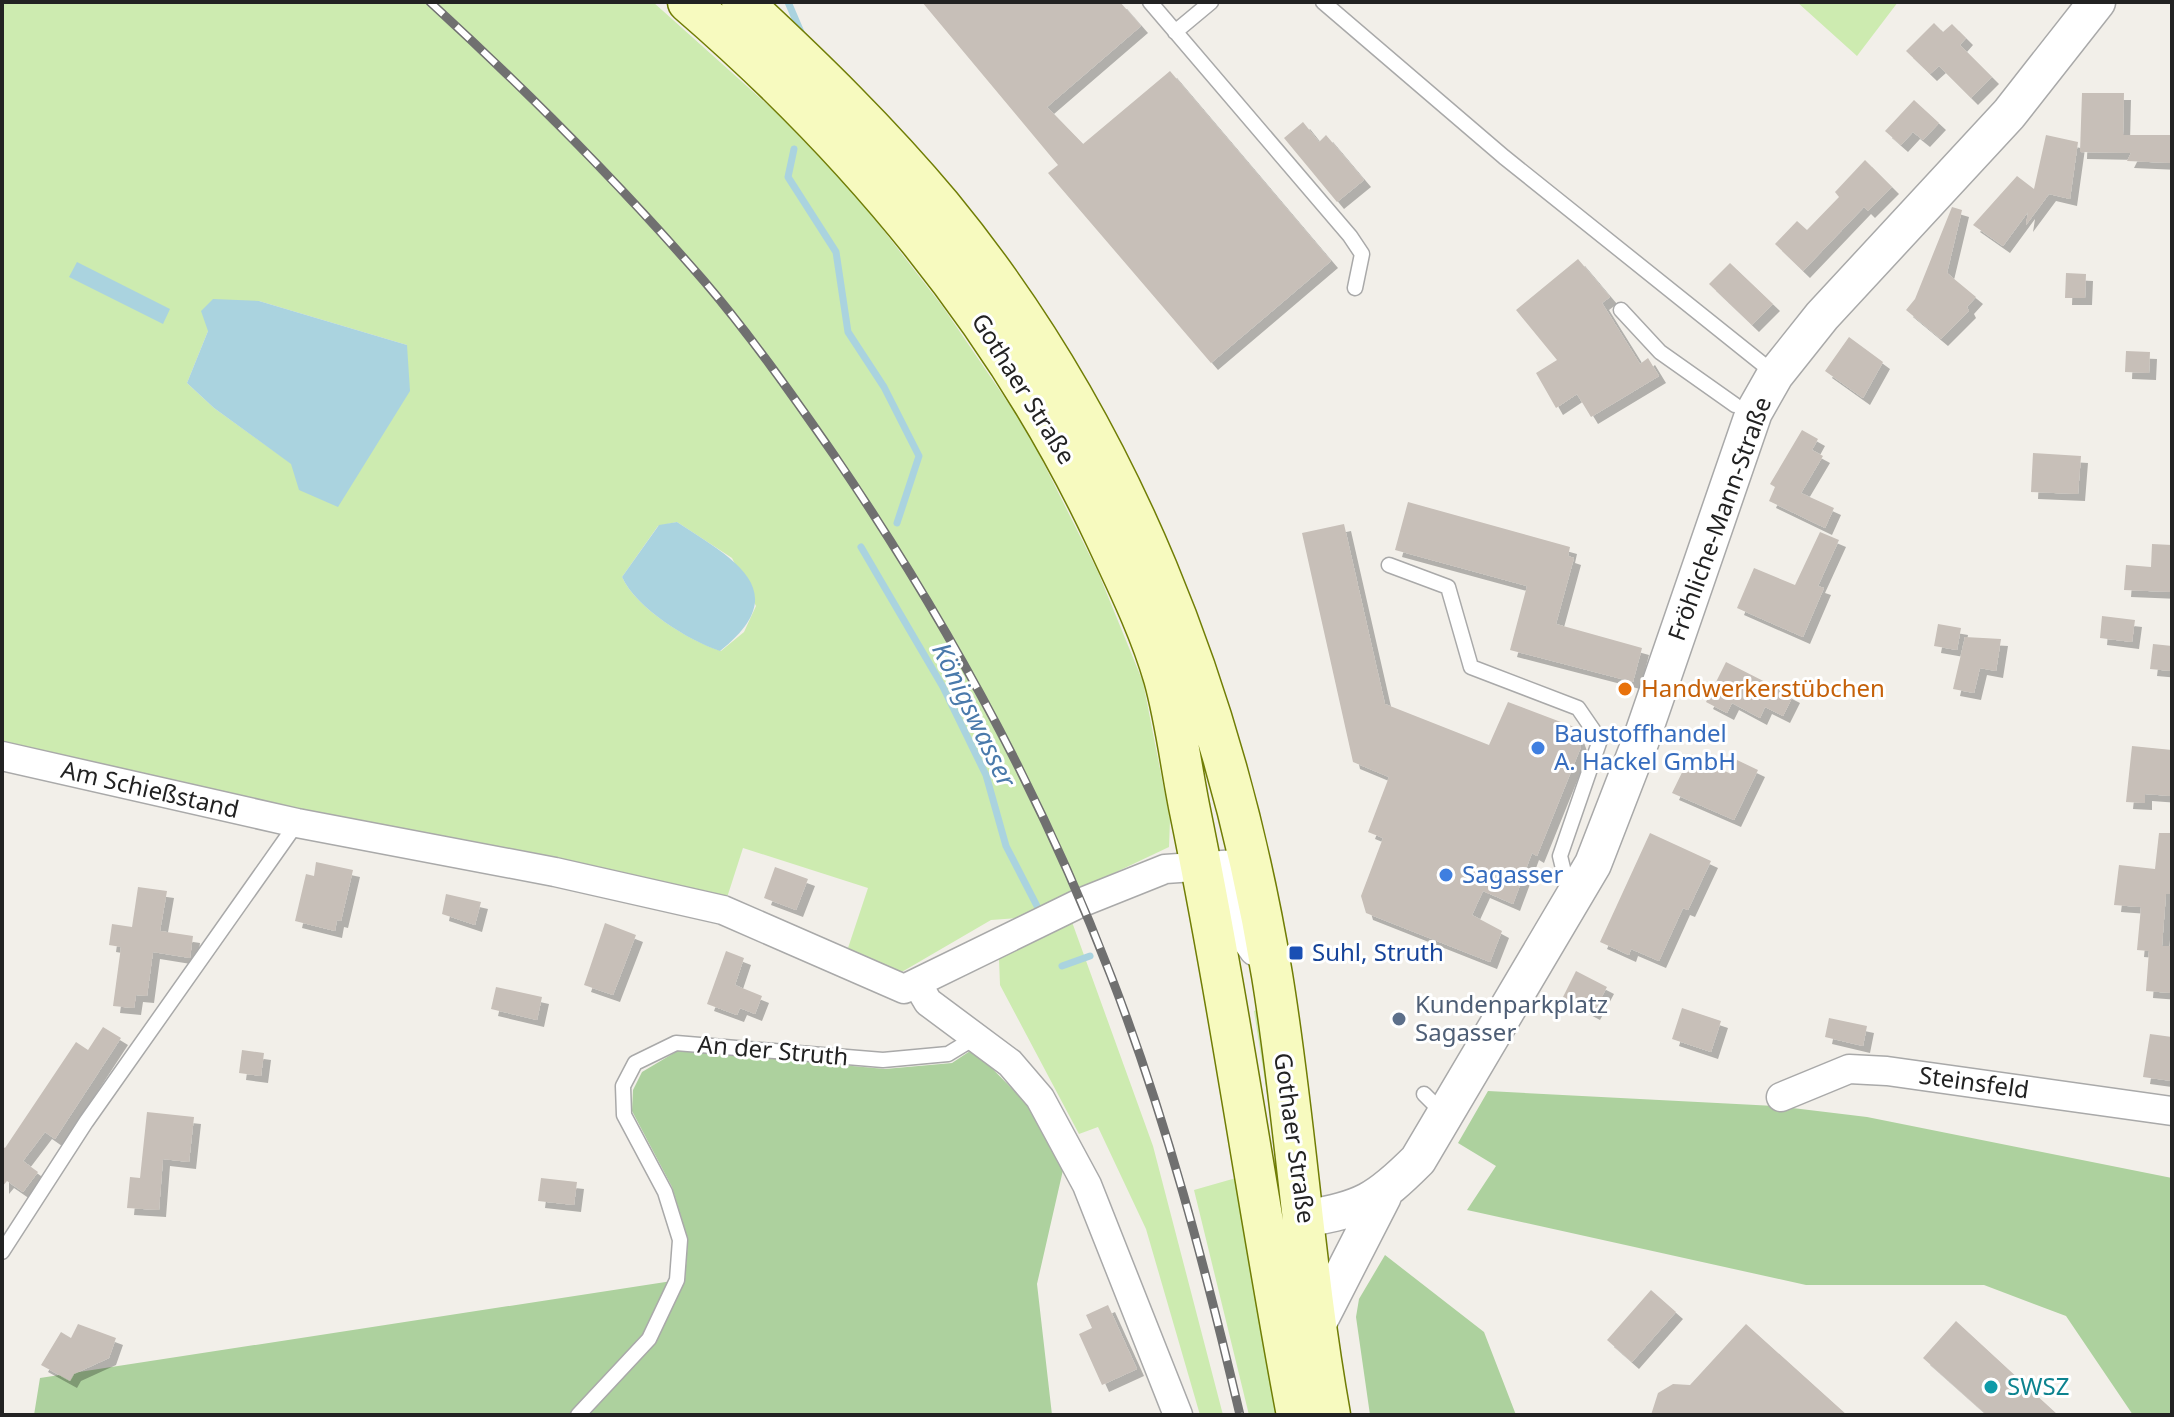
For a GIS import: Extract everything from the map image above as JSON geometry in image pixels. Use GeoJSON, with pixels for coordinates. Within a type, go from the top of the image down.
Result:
{"type":"FeatureCollection","features":[{"type":"Feature","properties":{"kind":"main road","name":"Gothaer Straße"},"geometry":{"type":"LineString","coordinates":[[688,2],[795,99],[883,193],[969,301],[1046,420],[1096,516],[1156,655],[1227,864],[1273,979],[1330,1415]]}},
{"type":"Feature","properties":{"kind":"main road","name":"Gothaer Straße"},"geometry":{"type":"LineString","coordinates":[[742,2],[852,107],[942,209],[1028,327],[1075,402],[1117,479],[1184,632],[1209,701],[1227,864],[1229,1010],[1261,1225],[1297,1415]]}},
{"type":"Feature","properties":{"kind":"street","name":"Fröhliche-Mann-Straße"},"geometry":{"type":"LineString","coordinates":[[1261,1225],[1347,1210],[1383,1196],[1418,1160],[1434,1105],[1593,864],[1628,777],[1754,412],[1775,375],[1822,316],[2009,114],[2097,2]]}},
{"type":"Feature","properties":{"kind":"street","name":"Am Schießstand"},"geometry":{"type":"LineString","coordinates":[[2,756],[297,823]]}},
{"type":"Feature","properties":{"kind":"street"},"geometry":{"type":"LineString","coordinates":[[297,823],[555,872],[723,910],[904,989],[918,985],[1080,903],[1165,869],[1227,864]]}},
{"type":"Feature","properties":{"kind":"street"},"geometry":{"type":"LineString","coordinates":[[918,985],[928,1002],[1010,1063],[1040,1098],[1087,1185],[1178,1415]]}},
{"type":"Feature","properties":{"kind":"street","name":"Steinsfeld"},"geometry":{"type":"LineString","coordinates":[[1781,1097],[1849,1069],[1887,1071],[2172,1111]]}},
{"type":"Feature","properties":{"kind":"street"},"geometry":{"type":"LineString","coordinates":[[1318,1323],[1383,1196]]}},
{"type":"Feature","properties":{"kind":"lane"},"geometry":{"type":"LineString","coordinates":[[1150,2],[1350,236],[1362,254],[1355,288]]}},
{"type":"Feature","properties":{"kind":"lane"},"geometry":{"type":"LineString","coordinates":[[1175,32],[1211,2]]}},
{"type":"Feature","properties":{"kind":"lane"},"geometry":{"type":"LineString","coordinates":[[1323,2],[1504,157],[1775,375]]}},
{"type":"Feature","properties":{"kind":"lane"},"geometry":{"type":"LineString","coordinates":[[1621,310],[1660,352],[1735,405]]}},
{"type":"Feature","properties":{"kind":"lane"},"geometry":{"type":"LineString","coordinates":[[1389,565],[1448,587],[1471,667],[1578,708],[1600,740],[1560,856],[1571,901]]}},
{"type":"Feature","properties":{"kind":"lane"},"geometry":{"type":"LineString","coordinates":[[2,1252],[86,1122],[297,823]]}},
{"type":"Feature","properties":{"kind":"lane","name":"An der Struth"},"geometry":{"type":"LineString","coordinates":[[578,1415],[649,1339],[677,1280],[680,1240],[665,1192],[624,1115],[623,1086],[635,1063],[676,1043],[883,1060],[948,1054],[976,1037]]}},
{"type":"Feature","properties":{"kind":"green space"},"geometry":{"type":"Polygon","coordinates":[[[2,2],[653,2],[778,114],[860,200],[943,307],[1028,432],[1098,572],[1143,682],[1170,820],[1169,847],[1019,918],[991,920],[900,973],[847,951],[868,888],[743,848],[723,910],[2,756],[2,2]],[[259,301],[208,331],[187,383],[214,408],[292,464],[407,345],[259,301]],[[677,522],[658,526],[622,577],[639,600],[665,622],[694,640],[721,651],[744,632],[756,606],[732,558],[677,522]]]}},
{"type":"Feature","properties":{"kind":"green space"},"geometry":{"type":"Polygon","coordinates":[[[1797,2],[1898,2],[1857,56],[1797,2]]]}},
{"type":"Feature","properties":{"kind":"green space"},"geometry":{"type":"Polygon","coordinates":[[[1072,922],[1153,1146],[1223,1415],[1200,1415],[1146,1229],[1098,1127],[1079,1134],[1000,985],[999,959],[1072,922]]]}},
{"type":"Feature","properties":{"kind":"green space"},"geometry":{"type":"Polygon","coordinates":[[[1262,1008],[1277,1113],[1270,1114],[1254,1011],[1262,1008]]]}},
{"type":"Feature","properties":{"kind":"green space"},"geometry":{"type":"Polygon","coordinates":[[[973,1049],[1026,1103],[1063,1170],[1037,1284],[1052,1415],[34,1415],[40,1378],[685,1279],[688,1239],[672,1187],[632,1111],[633,1090],[642,1072],[679,1050],[885,1069],[952,1063],[973,1049]]]}},
{"type":"Feature","properties":{"kind":"green space"},"geometry":{"type":"Polygon","coordinates":[[[1488,1091],[1775,1106],[1867,1117],[2172,1178],[2172,1415],[2133,1415],[2066,1316],[1984,1285],[1806,1285],[1467,1210],[1496,1166],[1458,1143],[1488,1091]]]}},
{"type":"Feature","properties":{"kind":"green space"},"geometry":{"type":"Polygon","coordinates":[[[1236,1178],[1276,1415],[1249,1415],[1194,1190],[1236,1178]]]}},
{"type":"Feature","properties":{"kind":"green space"},"geometry":{"type":"Polygon","coordinates":[[[1385,1255],[1484,1332],[1516,1415],[1370,1415],[1356,1317],[1359,1299],[1385,1255]]]}},
{"type":"Feature","properties":{"kind":"water"},"geometry":{"type":"Polygon","coordinates":[[[77,262],[170,309],[163,324],[69,277],[77,262]]]}},
{"type":"Feature","properties":{"kind":"water"},"geometry":{"type":"Polygon","coordinates":[[[213,299],[259,301],[407,345],[410,391],[338,507],[299,490],[291,464],[214,408],[187,383],[208,331],[201,311],[213,299]]]}},
{"type":"Feature","properties":{"kind":"water"},"geometry":{"type":"Polygon","coordinates":[[[677,522],[735,563],[748,577],[754,593],[753,610],[742,629],[720,651],[665,622],[639,600],[622,577],[659,525],[677,522]]]}},
{"type":"Feature","properties":{"kind":"building"},"geometry":{"type":"Polygon","coordinates":[[[922,2],[1120,2],[1141,26],[1047,107],[1083,144],[1170,71],[1331,261],[1211,363],[1048,173],[1058,165],[922,2]]]}},
{"type":"Feature","properties":{"kind":"building"},"geometry":{"type":"Polygon","coordinates":[[[1934,23],[1943,32],[1952,24],[1966,38],[1960,45],[1992,77],[1971,98],[1939,66],[1930,74],[1906,51],[1934,23]]]}},
{"type":"Feature","properties":{"kind":"building"},"geometry":{"type":"Polygon","coordinates":[[[2082,93],[2124,93],[2123,135],[2172,135],[2172,163],[2127,161],[2131,153],[2080,152],[2082,93]]]}},
{"type":"Feature","properties":{"kind":"building"},"geometry":{"type":"Polygon","coordinates":[[[1914,100],[1939,123],[1923,140],[1913,132],[1901,145],[1885,131],[1914,100]]]}},
{"type":"Feature","properties":{"kind":"building"},"geometry":{"type":"Polygon","coordinates":[[[1303,122],[1319,142],[1326,135],[1364,180],[1337,202],[1284,138],[1303,122]]]}},
{"type":"Feature","properties":{"kind":"building"},"geometry":{"type":"Polygon","coordinates":[[[2046,135],[2078,142],[2070,199],[2049,194],[2026,225],[2028,212],[2003,246],[1973,225],[2017,176],[2034,189],[2046,135]]]}},
{"type":"Feature","properties":{"kind":"building"},"geometry":{"type":"Polygon","coordinates":[[[1865,160],[1892,187],[1868,211],[1864,207],[1803,271],[1775,244],[1797,221],[1807,230],[1839,197],[1835,192],[1865,160]]]}},
{"type":"Feature","properties":{"kind":"building"},"geometry":{"type":"Polygon","coordinates":[[[1952,207],[1962,210],[1947,273],[1976,297],[1967,307],[1969,311],[1941,339],[1906,310],[1915,299],[1952,207]]]}},
{"type":"Feature","properties":{"kind":"building"},"geometry":{"type":"Polygon","coordinates":[[[1578,259],[1610,297],[1602,303],[1640,364],[1648,358],[1659,376],[1591,417],[1577,394],[1556,408],[1536,373],[1557,360],[1516,310],[1578,259]]]}},
{"type":"Feature","properties":{"kind":"building"},"geometry":{"type":"Polygon","coordinates":[[[1730,263],[1773,304],[1752,325],[1709,284],[1730,263]]]}},
{"type":"Feature","properties":{"kind":"building"},"geometry":{"type":"Polygon","coordinates":[[[2066,273],[2086,274],[2085,298],[2065,298],[2066,273]]]}},
{"type":"Feature","properties":{"kind":"building"},"geometry":{"type":"Polygon","coordinates":[[[1849,337],[1883,362],[1863,398],[1825,371],[1849,337]]]}},
{"type":"Feature","properties":{"kind":"building"},"geometry":{"type":"Polygon","coordinates":[[[2126,351],[2150,352],[2149,373],[2125,372],[2126,351]]]}},
{"type":"Feature","properties":{"kind":"building"},"geometry":{"type":"Polygon","coordinates":[[[1802,430],[1818,439],[1812,450],[1823,456],[1801,493],[1834,508],[1825,528],[1769,501],[1775,487],[1770,484],[1802,430]]]}},
{"type":"Feature","properties":{"kind":"building"},"geometry":{"type":"Polygon","coordinates":[[[2033,453],[2081,456],[2078,494],[2031,492],[2033,453]]]}},
{"type":"Feature","properties":{"kind":"building"},"geometry":{"type":"Polygon","coordinates":[[[1408,502],[1570,547],[1568,556],[1574,558],[1556,624],[1642,648],[1633,682],[1510,650],[1527,586],[1395,550],[1408,502]]]}},
{"type":"Feature","properties":{"kind":"building"},"geometry":{"type":"Polygon","coordinates":[[[1344,524],[1385,704],[1489,745],[1508,702],[1574,727],[1581,747],[1537,856],[1532,853],[1513,904],[1483,891],[1472,915],[1502,931],[1490,962],[1366,913],[1361,896],[1383,838],[1368,832],[1389,777],[1353,762],[1302,533],[1344,524]]]}},
{"type":"Feature","properties":{"kind":"building"},"geometry":{"type":"Polygon","coordinates":[[[1820,532],[1839,540],[1818,586],[1824,588],[1803,637],[1737,608],[1754,568],[1795,585],[1820,532]]]}},
{"type":"Feature","properties":{"kind":"building"},"geometry":{"type":"Polygon","coordinates":[[[2152,544],[2172,545],[2172,592],[2124,590],[2126,565],[2151,567],[2152,544]]]}},
{"type":"Feature","properties":{"kind":"building"},"geometry":{"type":"Polygon","coordinates":[[[2102,616],[2135,620],[2132,642],[2100,638],[2102,616]]]}},
{"type":"Feature","properties":{"kind":"building"},"geometry":{"type":"Polygon","coordinates":[[[1938,624],[1961,628],[1957,650],[1934,646],[1938,624]]]}},
{"type":"Feature","properties":{"kind":"building"},"geometry":{"type":"Polygon","coordinates":[[[1965,637],[2001,639],[1996,671],[1980,668],[1974,693],[1953,689],[1965,637]]]}},
{"type":"Feature","properties":{"kind":"building"},"geometry":{"type":"Polygon","coordinates":[[[2153,644],[2172,646],[2172,671],[2150,669],[2153,644]]]}},
{"type":"Feature","properties":{"kind":"building"},"geometry":{"type":"Polygon","coordinates":[[[1726,662],[1793,696],[1783,716],[1765,707],[1760,718],[1732,703],[1727,713],[1706,702],[1726,662]]]}},
{"type":"Feature","properties":{"kind":"building"},"geometry":{"type":"Polygon","coordinates":[[[2132,746],[2172,750],[2172,796],[2145,794],[2145,803],[2126,802],[2132,746]]]}},
{"type":"Feature","properties":{"kind":"building"},"geometry":{"type":"Polygon","coordinates":[[[1691,754],[1731,774],[1737,760],[1758,770],[1734,820],[1672,793],[1691,754]]]}},
{"type":"Feature","properties":{"kind":"building"},"geometry":{"type":"Polygon","coordinates":[[[1650,833],[1711,861],[1688,910],[1683,908],[1659,961],[1631,949],[1629,955],[1600,942],[1650,833]]]}},
{"type":"Feature","properties":{"kind":"building"},"geometry":{"type":"Polygon","coordinates":[[[2159,833],[2172,833],[2172,894],[2166,894],[2162,946],[2172,946],[2172,993],[2146,991],[2149,951],[2137,950],[2141,907],[2114,905],[2119,865],[2155,869],[2159,833]]]}},
{"type":"Feature","properties":{"kind":"building"},"geometry":{"type":"Polygon","coordinates":[[[316,862],[353,870],[341,921],[337,920],[335,931],[295,921],[306,874],[314,876],[316,862]]]}},
{"type":"Feature","properties":{"kind":"building"},"geometry":{"type":"Polygon","coordinates":[[[775,867],[808,879],[796,910],[764,898],[775,867]]]}},
{"type":"Feature","properties":{"kind":"building"},"geometry":{"type":"Polygon","coordinates":[[[138,887],[167,891],[160,931],[193,936],[190,958],[153,952],[147,996],[136,995],[134,1008],[113,1006],[121,947],[109,945],[112,924],[132,927],[138,887]]]}},
{"type":"Feature","properties":{"kind":"building"},"geometry":{"type":"Polygon","coordinates":[[[446,894],[481,902],[475,925],[442,914],[446,894]]]}},
{"type":"Feature","properties":{"kind":"building"},"geometry":{"type":"Polygon","coordinates":[[[605,923],[636,935],[613,995],[584,985],[605,923]]]}},
{"type":"Feature","properties":{"kind":"building"},"geometry":{"type":"Polygon","coordinates":[[[726,951],[744,958],[735,985],[762,996],[755,1014],[740,1008],[737,1015],[707,1004],[726,951]]]}},
{"type":"Feature","properties":{"kind":"building"},"geometry":{"type":"Polygon","coordinates":[[[1576,971],[1607,987],[1593,1013],[1563,997],[1576,971]]]}},
{"type":"Feature","properties":{"kind":"building"},"geometry":{"type":"Polygon","coordinates":[[[496,987],[542,997],[537,1020],[491,1009],[496,987]]]}},
{"type":"Feature","properties":{"kind":"building"},"geometry":{"type":"Polygon","coordinates":[[[1682,1008],[1721,1021],[1711,1052],[1672,1039],[1682,1008]]]}},
{"type":"Feature","properties":{"kind":"building"},"geometry":{"type":"Polygon","coordinates":[[[1829,1018],[1867,1026],[1863,1046],[1825,1037],[1829,1018]]]}},
{"type":"Feature","properties":{"kind":"building"},"geometry":{"type":"Polygon","coordinates":[[[103,1027],[121,1038],[55,1139],[45,1132],[23,1161],[38,1172],[23,1192],[7,1181],[2,1187],[2,1146],[5,1148],[76,1042],[88,1050],[103,1027]]]}},
{"type":"Feature","properties":{"kind":"building"},"geometry":{"type":"Polygon","coordinates":[[[2150,1034],[2172,1037],[2172,1081],[2143,1077],[2150,1034]]]}},
{"type":"Feature","properties":{"kind":"building"},"geometry":{"type":"Polygon","coordinates":[[[242,1050],[264,1053],[261,1076],[239,1073],[242,1050]]]}},
{"type":"Feature","properties":{"kind":"building"},"geometry":{"type":"Polygon","coordinates":[[[147,1112],[194,1117],[189,1162],[163,1159],[159,1210],[127,1208],[130,1177],[140,1178],[147,1112]]]}},
{"type":"Feature","properties":{"kind":"building"},"geometry":{"type":"Polygon","coordinates":[[[541,1178],[577,1182],[574,1205],[538,1201],[541,1178]]]}},
{"type":"Feature","properties":{"kind":"building"},"geometry":{"type":"Polygon","coordinates":[[[1651,1290],[1676,1312],[1632,1362],[1607,1340],[1651,1290]]]}},
{"type":"Feature","properties":{"kind":"building"},"geometry":{"type":"Polygon","coordinates":[[[1108,1305],[1137,1369],[1102,1385],[1079,1334],[1092,1328],[1086,1315],[1108,1305]]]}},
{"type":"Feature","properties":{"kind":"building","name":"SWSZ"},"geometry":{"type":"Polygon","coordinates":[[[1956,1321],[2058,1415],[1987,1415],[1923,1358],[1956,1321]]]}},
{"type":"Feature","properties":{"kind":"building"},"geometry":{"type":"Polygon","coordinates":[[[78,1324],[116,1338],[109,1358],[74,1374],[70,1381],[41,1365],[61,1332],[71,1338],[78,1324]]]}},
{"type":"Feature","properties":{"kind":"building"},"geometry":{"type":"Polygon","coordinates":[[[1746,1324],[1847,1415],[1651,1415],[1658,1393],[1673,1384],[1690,1385],[1746,1324]]]}},
{"type":"Feature","properties":{"kind":"waterway","name":"Königswasser"},"geometry":{"type":"LineString","coordinates":[[788,2],[803,37]]}},
{"type":"Feature","properties":{"kind":"waterway","name":"Königswasser"},"geometry":{"type":"LineString","coordinates":[[794,149],[788,177],[836,252],[848,332],[884,387],[919,456],[897,523]]}},
{"type":"Feature","properties":{"kind":"waterway","name":"Königswasser"},"geometry":{"type":"LineString","coordinates":[[861,547],[943,687],[986,775],[1006,846],[1037,906]]}},
{"type":"Feature","properties":{"kind":"waterway","name":"Königswasser"},"geometry":{"type":"LineString","coordinates":[[1062,966],[1090,956]]}},
{"type":"Feature","properties":{"kind":"railway"},"geometry":{"type":"LineString","coordinates":[[430,2],[605,173],[721,302],[834,455],[952,643],[988,707],[1053,839],[1111,976],[1183,1193],[1240,1415]]}},
{"type":"Feature","properties":{"kind":"place","name":"Handwerkerstübchen"},"geometry":{"type":"Point","coordinates":[1625,689]}},
{"type":"Feature","properties":{"kind":"place","name":"Baustoffhandel A. Hackel GmbH"},"geometry":{"type":"Point","coordinates":[1538,748]}},
{"type":"Feature","properties":{"kind":"place","name":"Sagasser"},"geometry":{"type":"Point","coordinates":[1446,875]}},
{"type":"Feature","properties":{"kind":"place","name":"Suhl, Struth"},"geometry":{"type":"Point","coordinates":[1296,953]}},
{"type":"Feature","properties":{"kind":"place","name":"Kundenparkplatz Sagasser"},"geometry":{"type":"Point","coordinates":[1399,1019]}},
{"type":"Feature","properties":{"kind":"place","name":"SWSZ"},"geometry":{"type":"Point","coordinates":[1991,1387]}}]}
